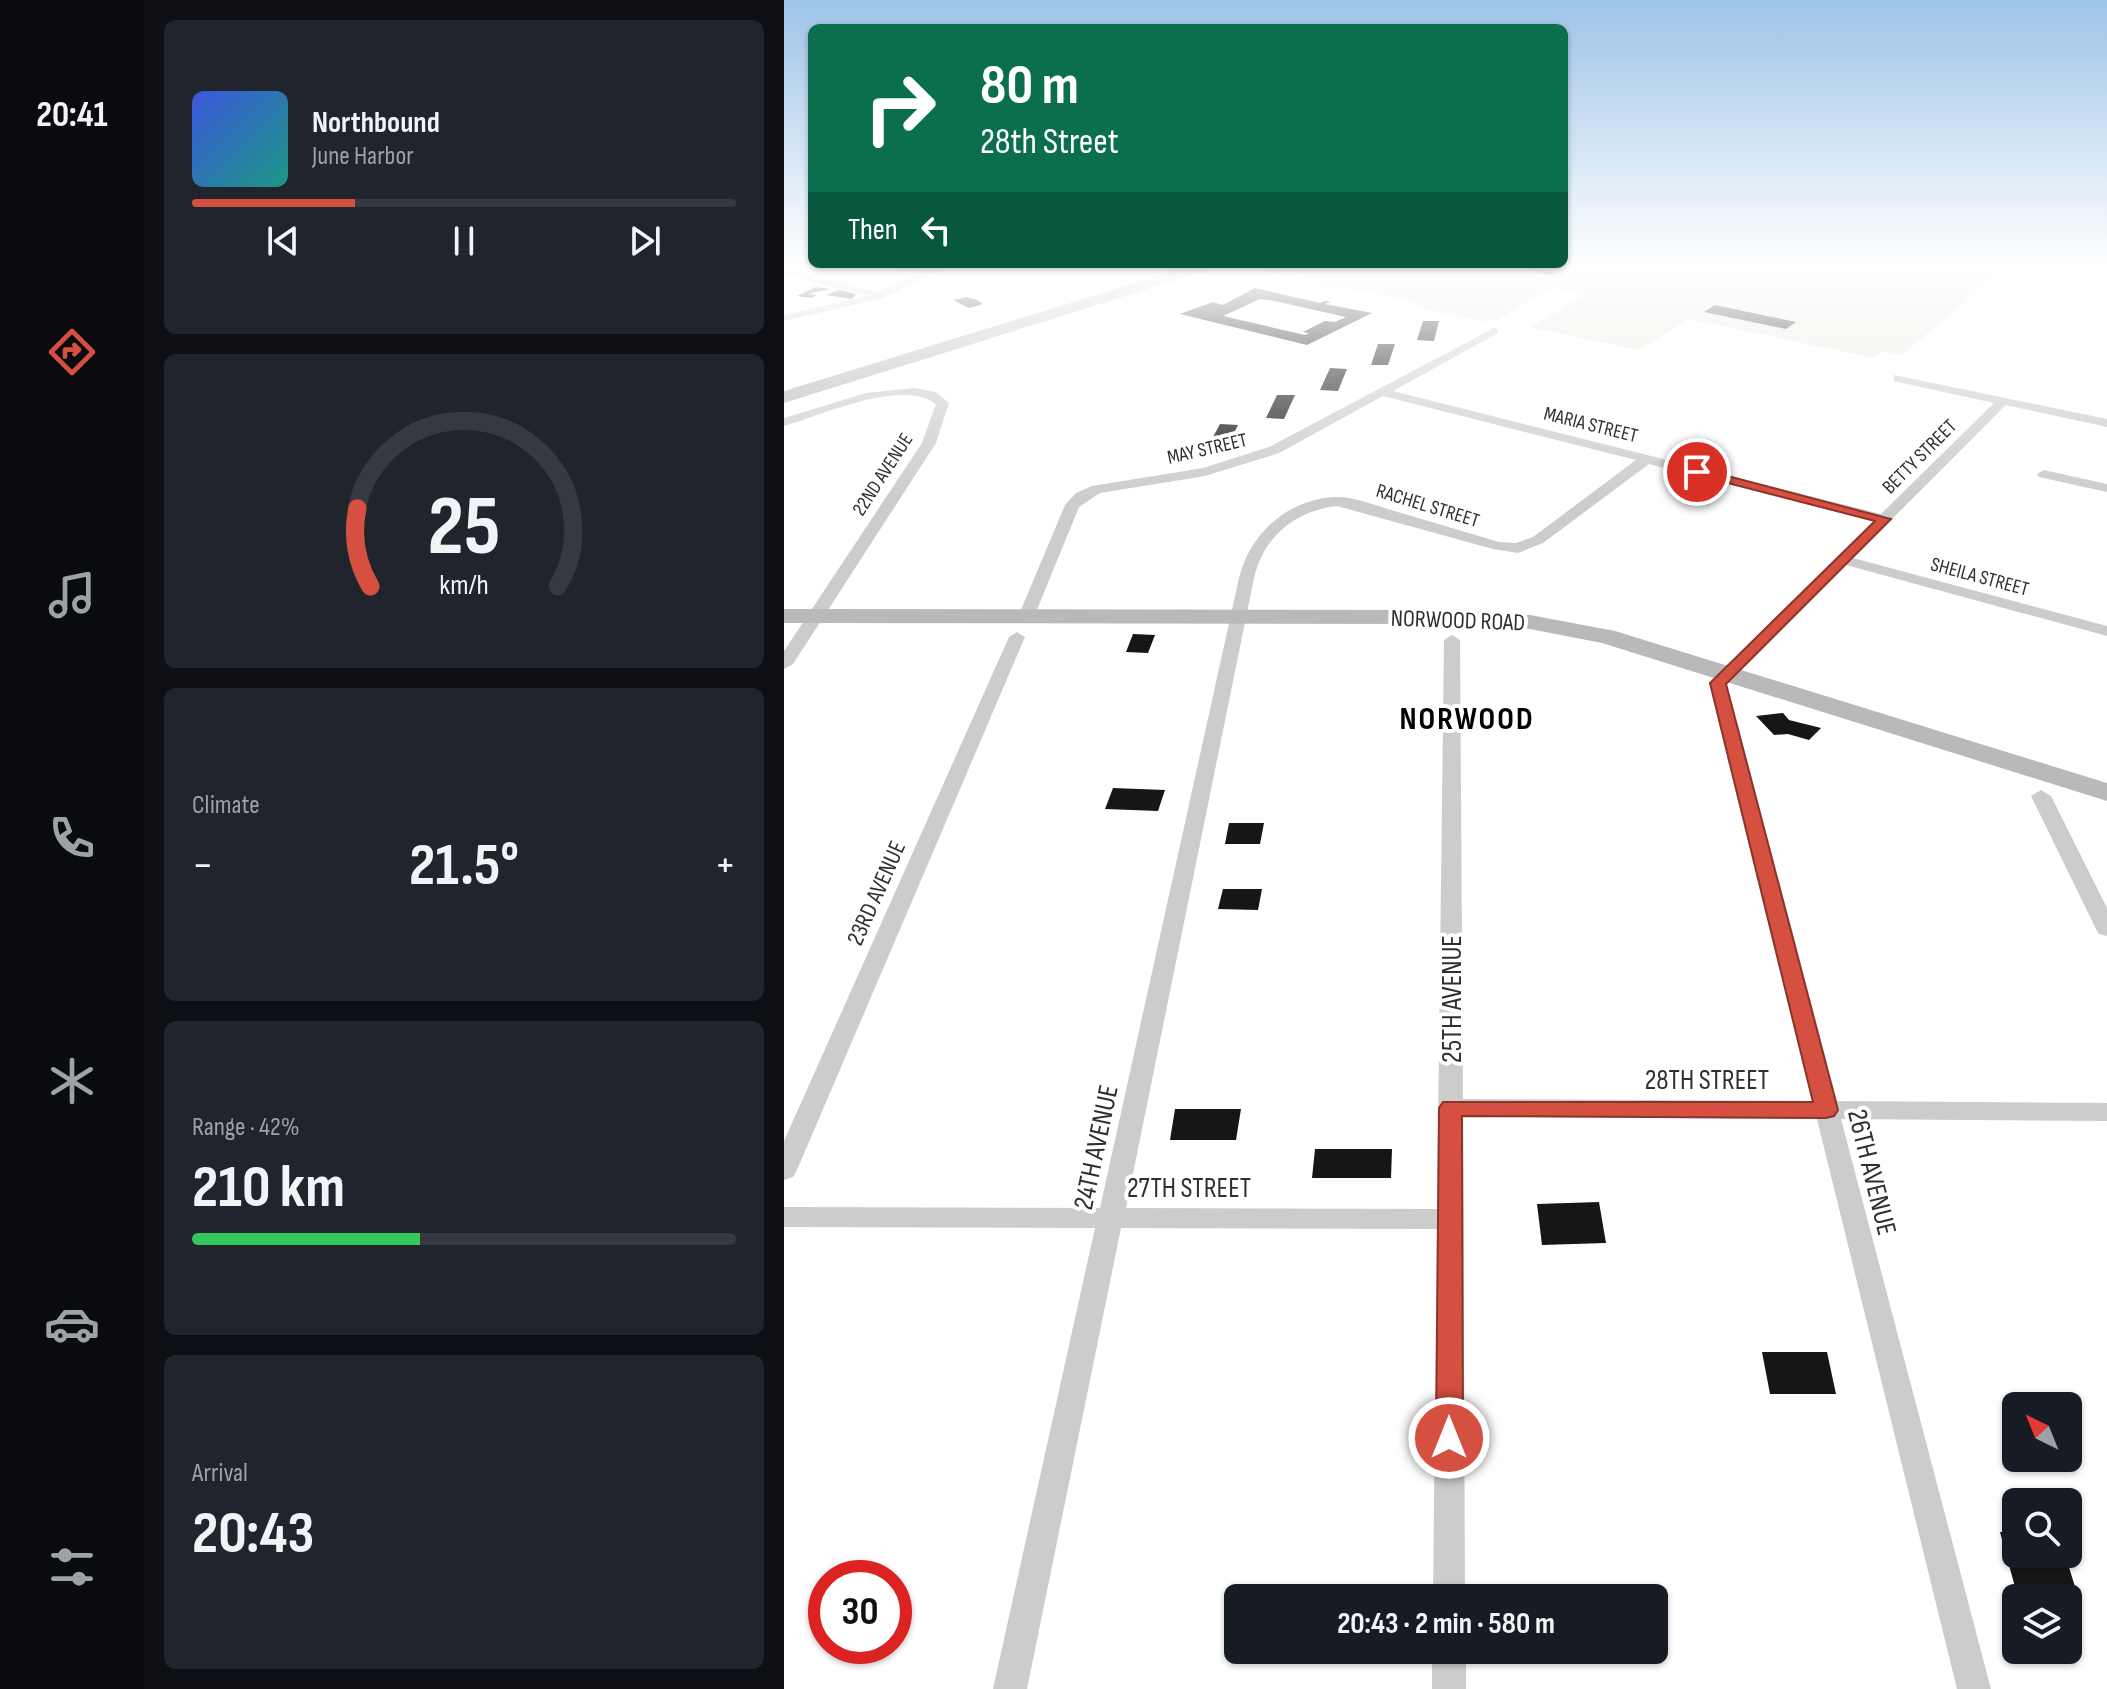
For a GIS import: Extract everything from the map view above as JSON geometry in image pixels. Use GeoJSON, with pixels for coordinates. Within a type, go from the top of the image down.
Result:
{"type":"FeatureCollection","features":[{"type":"Feature","properties":{"kind":"main road"},"geometry":{"type":"LineString","coordinates":[[784,381],[912,342]]}},
{"type":"Feature","properties":{"kind":"main road"},"geometry":{"type":"LineString","coordinates":[[784,397],[962,342]]}},
{"type":"Feature","properties":{"kind":"main road","name":"NORWOOD ROAD"},"geometry":{"type":"LineString","coordinates":[[784,616],[1021,627],[1239,617],[1462,617],[1530,622],[1606,636],[2107,792]]}},
{"type":"Feature","properties":{"kind":"street","name":"MAY STREET"},"geometry":{"type":"LineString","coordinates":[[1021,627],[1072,505],[1081,496],[1105,487],[1205,472],[1256,458],[1474,342]]}},
{"type":"Feature","properties":{"kind":"street"},"geometry":{"type":"LineString","coordinates":[[1898,378],[2107,423]]}},
{"type":"Feature","properties":{"kind":"street","name":"MARIA STREET"},"geometry":{"type":"LineString","coordinates":[[1382,392],[1884,519]]}},
{"type":"Feature","properties":{"kind":"street","name":"22ND AVENUE"},"geometry":{"type":"LineString","coordinates":[[784,422],[875,394],[934,396],[943,403],[929,443],[784,664]]}},
{"type":"Feature","properties":{"kind":"street","name":"BETTY STREET"},"geometry":{"type":"LineString","coordinates":[[1728,674],[2002,402]]}},
{"type":"Feature","properties":{"kind":"street","name":"RACHEL STREET"},"geometry":{"type":"LineString","coordinates":[[1239,617],[1253,557],[1261,540],[1278,526],[1316,505],[1330,500],[1348,502],[1498,546],[1518,548],[1538,540],[1647,459]]}},
{"type":"Feature","properties":{"kind":"street"},"geometry":{"type":"LineString","coordinates":[[2044,474],[2107,488]]}},
{"type":"Feature","properties":{"kind":"street","name":"SHEILA STREET"},"geometry":{"type":"LineString","coordinates":[[1843,560],[2107,631]]}},
{"type":"Feature","properties":{"kind":"street","name":"24TH AVENUE"},"geometry":{"type":"LineString","coordinates":[[1010,1689],[1239,617]]}},
{"type":"Feature","properties":{"kind":"street","name":"23RD AVENUE"},"geometry":{"type":"LineString","coordinates":[[784,1170],[1021,627]]}},
{"type":"Feature","properties":{"kind":"street","name":"25TH AVENUE"},"geometry":{"type":"LineString","coordinates":[[1449,1584],[1452,640]]}},
{"type":"Feature","properties":{"kind":"street","name":"26TH AVENUE"},"geometry":{"type":"LineString","coordinates":[[1728,674],[1718,683],[1974,1689]]}},
{"type":"Feature","properties":{"kind":"street"},"geometry":{"type":"LineString","coordinates":[[2041,796],[2107,929]]}},
{"type":"Feature","properties":{"kind":"street","name":"28TH STREET"},"geometry":{"type":"LineString","coordinates":[[1450,1108],[2107,1112]]}},
{"type":"Feature","properties":{"kind":"street","name":"27TH STREET"},"geometry":{"type":"LineString","coordinates":[[784,1217],[1450,1219]]}},
{"type":"Feature","properties":{"kind":"street"},"geometry":{"type":"LineString","coordinates":[[1449,1664],[1449,1689]]}},
{"type":"Feature","properties":{"kind":"shaded area"},"geometry":{"type":"Polygon","coordinates":[[[1600,342],[1651,342],[1638,350],[1600,342]]]}},
{"type":"Feature","properties":{"kind":"shaded area"},"geometry":{"type":"Polygon","coordinates":[[[1797,342],[1918,342],[1902,355],[1883,351],[1873,358],[1797,342]]]}},
{"type":"Feature","properties":{"kind":"building"},"geometry":{"type":"Polygon","coordinates":[[[1378,344],[1395,344],[1388,365],[1371,365],[1378,344]]]}},
{"type":"Feature","properties":{"kind":"building"},"geometry":{"type":"Polygon","coordinates":[[[1330,368],[1347,369],[1338,391],[1320,390],[1330,368]]]}},
{"type":"Feature","properties":{"kind":"building"},"geometry":{"type":"Polygon","coordinates":[[[1277,395],[1295,395],[1284,419],[1266,418],[1277,395]]]}},
{"type":"Feature","properties":{"kind":"building"},"geometry":{"type":"Polygon","coordinates":[[[1220,424],[1238,425],[1225,451],[1206,450],[1220,424]]]}},
{"type":"Feature","properties":{"kind":"building"},"geometry":{"type":"Polygon","coordinates":[[[1133,634],[1155,635],[1148,653],[1126,652],[1133,634]]]}},
{"type":"Feature","properties":{"kind":"building"},"geometry":{"type":"Polygon","coordinates":[[[1783,713],[1789,720],[1821,728],[1809,740],[1788,734],[1774,735],[1756,716],[1783,713]]]}},
{"type":"Feature","properties":{"kind":"building"},"geometry":{"type":"Polygon","coordinates":[[[1113,788],[1165,790],[1158,811],[1105,809],[1113,788]]]}},
{"type":"Feature","properties":{"kind":"building"},"geometry":{"type":"Polygon","coordinates":[[[1229,823],[1264,823],[1260,844],[1225,844],[1229,823]]]}},
{"type":"Feature","properties":{"kind":"building"},"geometry":{"type":"Polygon","coordinates":[[[1223,889],[1262,889],[1258,910],[1218,909],[1223,889]]]}},
{"type":"Feature","properties":{"kind":"building"},"geometry":{"type":"Polygon","coordinates":[[[1175,1109],[1241,1109],[1236,1140],[1170,1140],[1175,1109]]]}},
{"type":"Feature","properties":{"kind":"building"},"geometry":{"type":"Polygon","coordinates":[[[1315,1149],[1392,1149],[1391,1178],[1312,1178],[1315,1149]]]}},
{"type":"Feature","properties":{"kind":"building"},"geometry":{"type":"Polygon","coordinates":[[[1599,1202],[1606,1243],[1542,1245],[1537,1204],[1599,1202]]]}},
{"type":"Feature","properties":{"kind":"building"},"geometry":{"type":"Polygon","coordinates":[[[1762,1352],[1827,1352],[1836,1394],[1770,1394],[1762,1352]]]}},
{"type":"Feature","properties":{"kind":"building"},"geometry":{"type":"Polygon","coordinates":[[[2010,1568],[2069,1568],[2074,1584],[2014,1584],[2010,1568]]]}},
{"type":"Feature","properties":{"kind":"district","name":"NORWOOD"},"geometry":{"type":"Point","coordinates":[1467,718]}},
{"type":"Feature","properties":{"kind":"route"},"geometry":{"type":"LineString","coordinates":[[1449,1438],[1450,1108],[1826,1110],[1718,683],[1884,519],[1697,472]]}}]}
